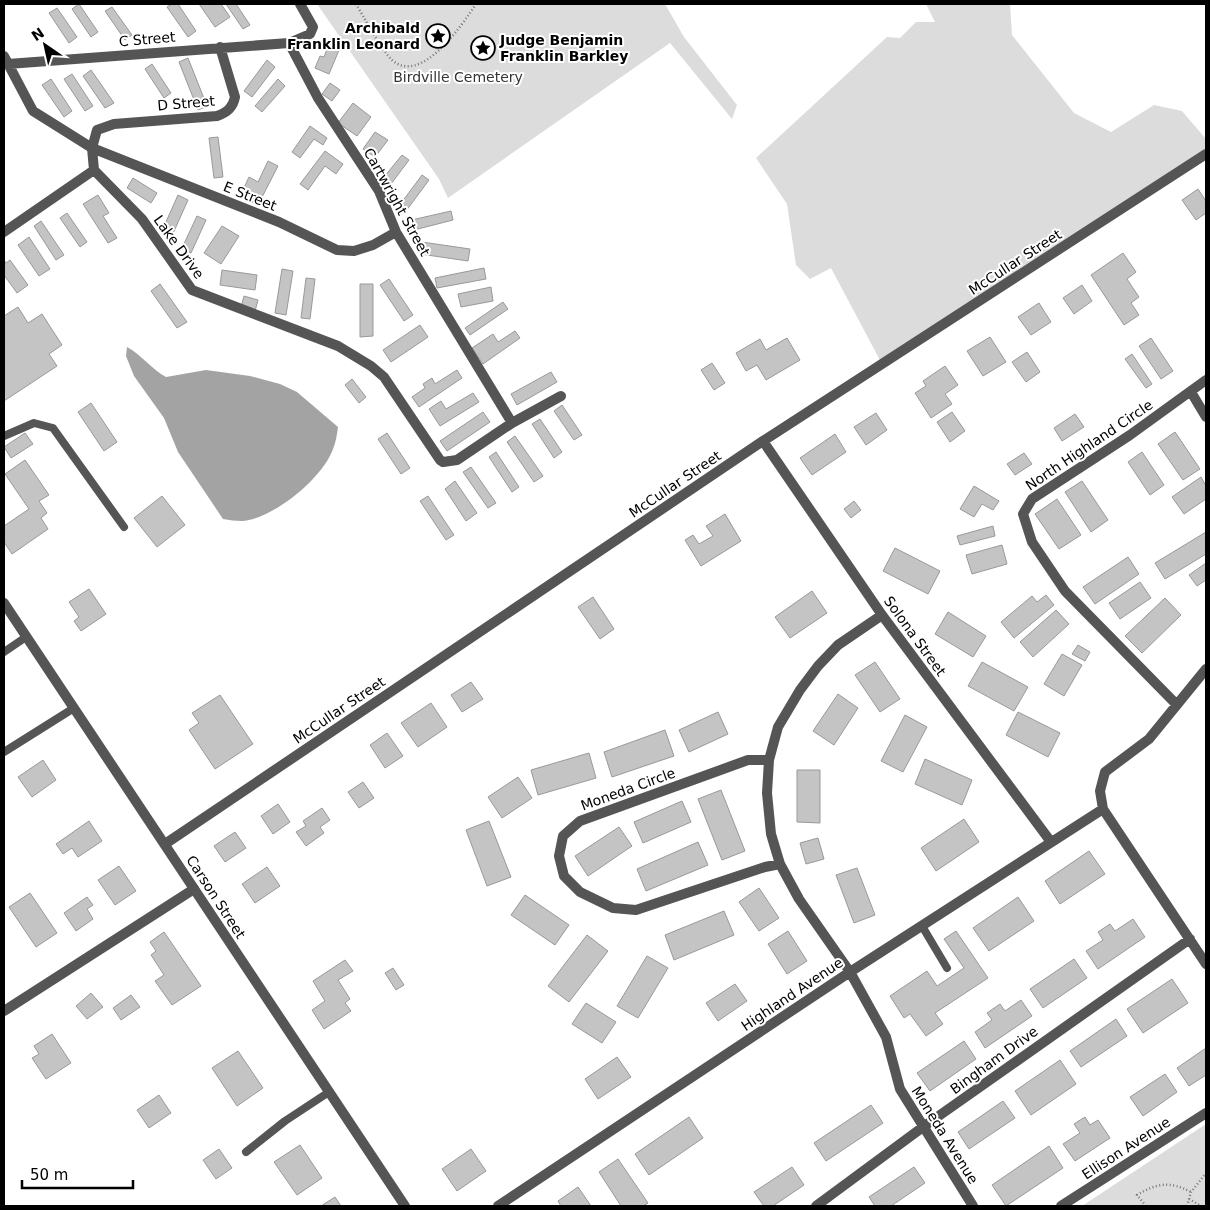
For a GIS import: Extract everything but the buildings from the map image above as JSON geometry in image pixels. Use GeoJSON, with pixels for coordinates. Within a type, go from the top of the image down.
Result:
{"type":"FeatureCollection","features":[{"type":"Feature","properties":{"kind":"street"},"geometry":{"type":"LineString","coordinates":[[289,43],[310,34],[313,26],[300,4]]}},
{"type":"Feature","properties":{"kind":"street","name":"C Street"},"geometry":{"type":"LineString","coordinates":[[6,60],[289,43]]}},
{"type":"Feature","properties":{"kind":"street","name":"Cartwright Street"},"geometry":{"type":"LineString","coordinates":[[289,43],[318,98],[379,191],[396,232],[512,423]]}},
{"type":"Feature","properties":{"kind":"street","name":"D Street"},"geometry":{"type":"LineString","coordinates":[[92,148],[97,130],[114,124],[218,116],[226,113],[233,105],[235,97],[220,47]]}},
{"type":"Feature","properties":{"kind":"street"},"geometry":{"type":"LineString","coordinates":[[4,232],[94,170],[92,148],[33,111],[6,60]]}},
{"type":"Feature","properties":{"kind":"street","name":"E Street"},"geometry":{"type":"LineString","coordinates":[[92,148],[279,222],[337,250],[354,252],[373,245],[396,232]]}},
{"type":"Feature","properties":{"kind":"street","name":"McCullar Street"},"geometry":{"type":"LineString","coordinates":[[165,844],[763,441],[1206,154]]}},
{"type":"Feature","properties":{"kind":"street","name":"Lake Drive"},"geometry":{"type":"LineString","coordinates":[[94,170],[142,219],[192,290],[338,346],[361,358],[384,377],[440,460],[444,462],[457,460],[512,423]]}},
{"type":"Feature","properties":{"kind":"street","name":"North Highland Circle"},"geometry":{"type":"LineString","coordinates":[[1177,705],[1065,591],[1032,542],[1022,514],[1032,499],[1130,435],[1206,380]]}},
{"type":"Feature","properties":{"kind":"street"},"geometry":{"type":"LineString","coordinates":[[1191,392],[1206,417]]}},
{"type":"Feature","properties":{"kind":"street"},"geometry":{"type":"LineString","coordinates":[[512,423],[561,396]]}},
{"type":"Feature","properties":{"kind":"street","name":"Solona Street"},"geometry":{"type":"LineString","coordinates":[[763,441],[882,615],[1051,842]]}},
{"type":"Feature","properties":{"kind":"street","name":"Carson Street"},"geometry":{"type":"LineString","coordinates":[[4,603],[405,1206]]}},
{"type":"Feature","properties":{"kind":"street","name":"Moneda Avenue"},"geometry":{"type":"LineString","coordinates":[[882,615],[838,645],[818,666],[800,690],[778,727],[769,760],[767,793],[771,834],[780,864],[799,899],[850,972],[886,1037],[900,1089],[973,1206]]}},
{"type":"Feature","properties":{"kind":"street"},"geometry":{"type":"LineString","coordinates":[[1206,669],[1149,739],[1105,772],[1100,791],[1104,809],[1206,964]]}},
{"type":"Feature","properties":{"kind":"street","name":"Moneda Circle"},"geometry":{"type":"LineString","coordinates":[[769,760],[748,760],[580,821],[563,836],[559,856],[564,876],[580,892],[613,908],[636,910],[765,867],[780,864]]}},
{"type":"Feature","properties":{"kind":"street","name":"Highland Avenue"},"geometry":{"type":"LineString","coordinates":[[498,1206],[850,972],[1104,809]]}},
{"type":"Feature","properties":{"kind":"street"},"geometry":{"type":"LineString","coordinates":[[4,1011],[194,889]]}},
{"type":"Feature","properties":{"kind":"street","name":"Bingham Drive"},"geometry":{"type":"LineString","coordinates":[[816,1206],[923,1127],[1190,939]]}},
{"type":"Feature","properties":{"kind":"street","name":"Ellison Avenue"},"geometry":{"type":"LineString","coordinates":[[1061,1206],[1206,1113]]}},
{"type":"Feature","properties":{"kind":"lane"},"geometry":{"type":"LineString","coordinates":[[4,436],[34,423],[53,428],[124,527]]}},
{"type":"Feature","properties":{"kind":"lane"},"geometry":{"type":"LineString","coordinates":[[4,652],[26,637]]}},
{"type":"Feature","properties":{"kind":"lane"},"geometry":{"type":"LineString","coordinates":[[4,752],[74,708]]}},
{"type":"Feature","properties":{"kind":"lane"},"geometry":{"type":"LineString","coordinates":[[922,926],[947,968]]}},
{"type":"Feature","properties":{"kind":"lane"},"geometry":{"type":"LineString","coordinates":[[246,1152],[286,1121],[329,1092]]}},
{"type":"Feature","properties":{"kind":"path"},"geometry":{"type":"LineString","coordinates":[[356,4],[392,60],[410,67],[426,62],[462,25],[476,4]]}},
{"type":"Feature","properties":{"kind":"path"},"geometry":{"type":"LineString","coordinates":[[1187,1206],[1191,1192],[1206,1172]]}},
{"type":"Feature","properties":{"kind":"path"},"geometry":{"type":"LineString","coordinates":[[1145,1206],[1137,1195],[1152,1186],[1166,1183],[1191,1192]]}},
{"type":"Feature","properties":{"kind":"path"},"geometry":{"type":"LineString","coordinates":[[1189,1200],[1201,1206]]}},
{"type":"Feature","properties":{"kind":"green space","name":"Birdville Cemetery"},"geometry":{"type":"Polygon","coordinates":[[[317,4],[665,4],[684,37],[737,105],[732,119],[670,43],[448,198],[439,179],[317,4]]]}},
{"type":"Feature","properties":{"kind":"green space"},"geometry":{"type":"Polygon","coordinates":[[[926,4],[1010,4],[1012,35],[1074,113],[1111,132],[1154,105],[1182,111],[1206,139],[1206,154],[882,364],[831,268],[810,279],[796,265],[787,204],[756,158],[887,37],[900,38],[916,22],[935,22],[926,4]]]}},
{"type":"Feature","properties":{"kind":"green space"},"geometry":{"type":"Polygon","coordinates":[[[1206,1124],[1206,1206],[1082,1206],[1206,1124]]]}},
{"type":"Feature","properties":{"kind":"shaded area"},"geometry":{"type":"Polygon","coordinates":[[[127,347],[166,377],[206,370],[250,376],[280,384],[297,392],[338,427],[333,449],[319,472],[308,484],[282,505],[254,519],[242,521],[223,519],[178,452],[164,418],[134,376],[126,356],[127,347]]]}},
{"type":"Feature","properties":{"kind":"place","name":"Archibald Franklin Leonard"},"geometry":{"type":"Point","coordinates":[438,36]}},
{"type":"Feature","properties":{"kind":"place","name":"Judge Benjamin Franklin Barkley"},"geometry":{"type":"Point","coordinates":[483,48]}}]}
